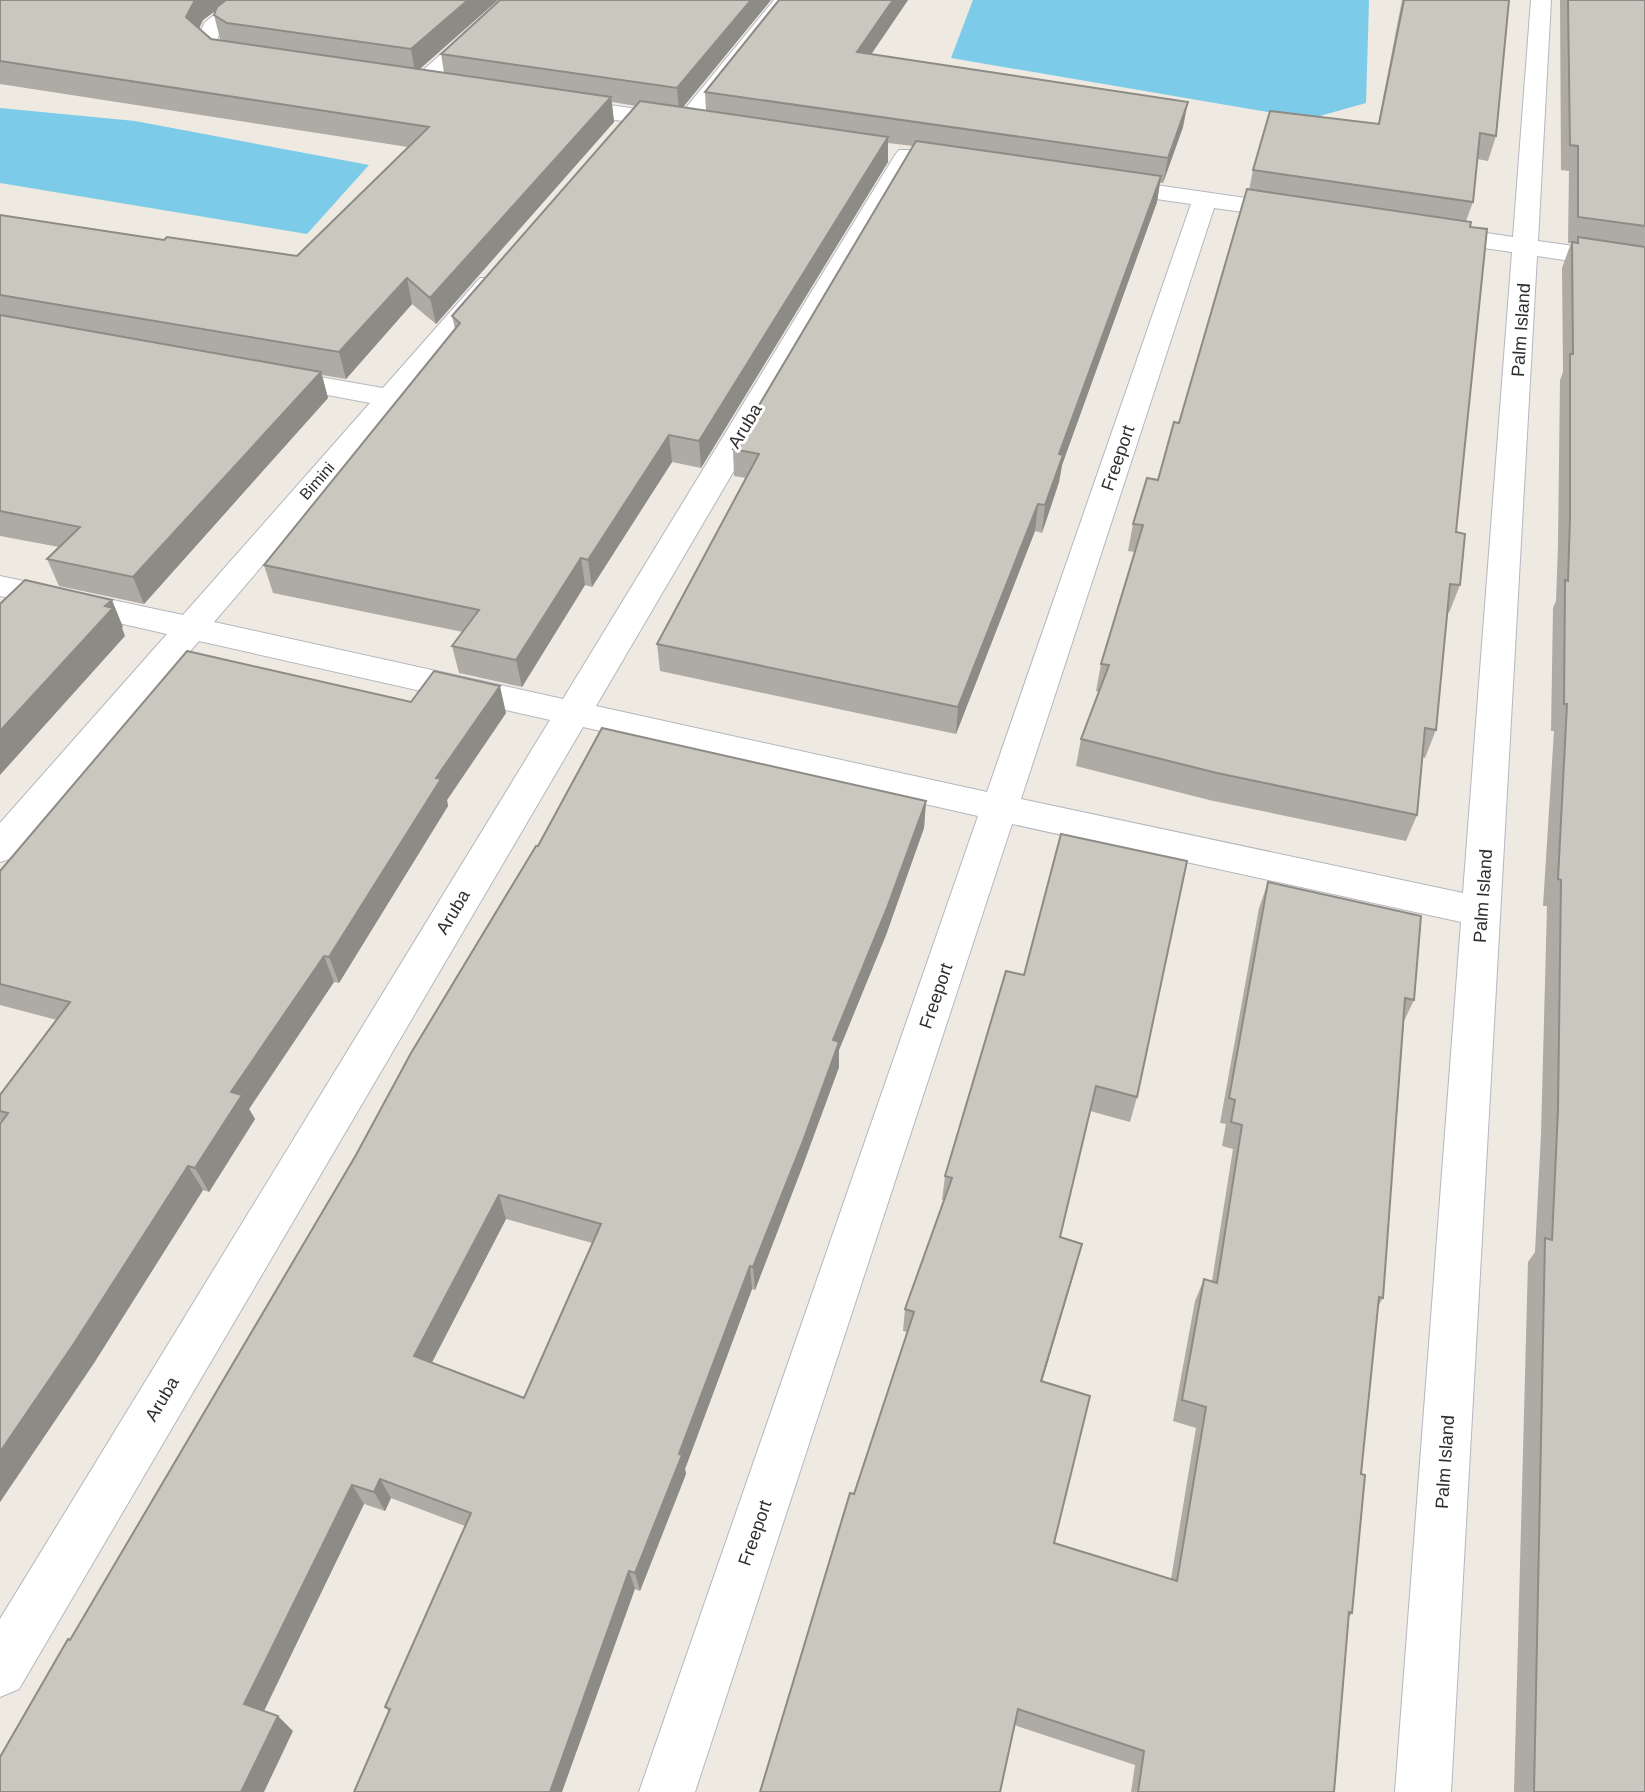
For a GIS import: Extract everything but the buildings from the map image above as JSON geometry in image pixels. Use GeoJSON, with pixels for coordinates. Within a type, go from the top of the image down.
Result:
{"type":"FeatureCollection","features":[{"type":"Feature","properties":{"kind":"street"},"geometry":{"type":"LineString","coordinates":[[247,0],[212,26],[206,42],[226,55],[265,61]]}},
{"type":"Feature","properties":{"kind":"street"},"geometry":{"type":"LineString","coordinates":[[421,84],[514,0]]}},
{"type":"Feature","properties":{"kind":"street"},"geometry":{"type":"LineString","coordinates":[[685,123],[785,0]]}},
{"type":"Feature","properties":{"kind":"street","name":"Palm Island"},"geometry":{"type":"LineString","coordinates":[[1423,1792],[1527,247],[1541,0]]}},
{"type":"Feature","properties":{"kind":"street"},"geometry":{"type":"LineString","coordinates":[[395,80],[448,88]]}},
{"type":"Feature","properties":{"kind":"street"},"geometry":{"type":"LineString","coordinates":[[541,102],[626,126],[685,123],[711,127]]}},
{"type":"Feature","properties":{"kind":"street","name":"Aruba"},"geometry":{"type":"LineString","coordinates":[[0,1670],[907,155]]}},
{"type":"Feature","properties":{"kind":"street"},"geometry":{"type":"LineString","coordinates":[[1083,181],[1312,215]]}},
{"type":"Feature","properties":{"kind":"street","name":"Freeport"},"geometry":{"type":"LineString","coordinates":[[667,1792],[1205,199]]}},
{"type":"Feature","properties":{"kind":"street"},"geometry":{"type":"LineString","coordinates":[[1406,229],[1645,264]]}},
{"type":"Feature","properties":{"kind":"street","name":"Bimini"},"geometry":{"type":"LineString","coordinates":[[0,848],[508,262]]}},
{"type":"Feature","properties":{"kind":"street"},"geometry":{"type":"LineString","coordinates":[[242,372],[389,398]]}},
{"type":"Feature","properties":{"kind":"street"},"geometry":{"type":"LineString","coordinates":[[0,586],[574,711],[999,810],[1482,912]]}},
{"type":"Feature","properties":{"kind":"water"},"geometry":{"type":"Polygon","coordinates":[[[973,0],[1369,0],[1366,103],[1309,119],[951,58],[973,0]]]}},
{"type":"Feature","properties":{"kind":"water"},"geometry":{"type":"Polygon","coordinates":[[[0,108],[135,121],[369,165],[307,234],[0,183],[0,108]]]}}]}
